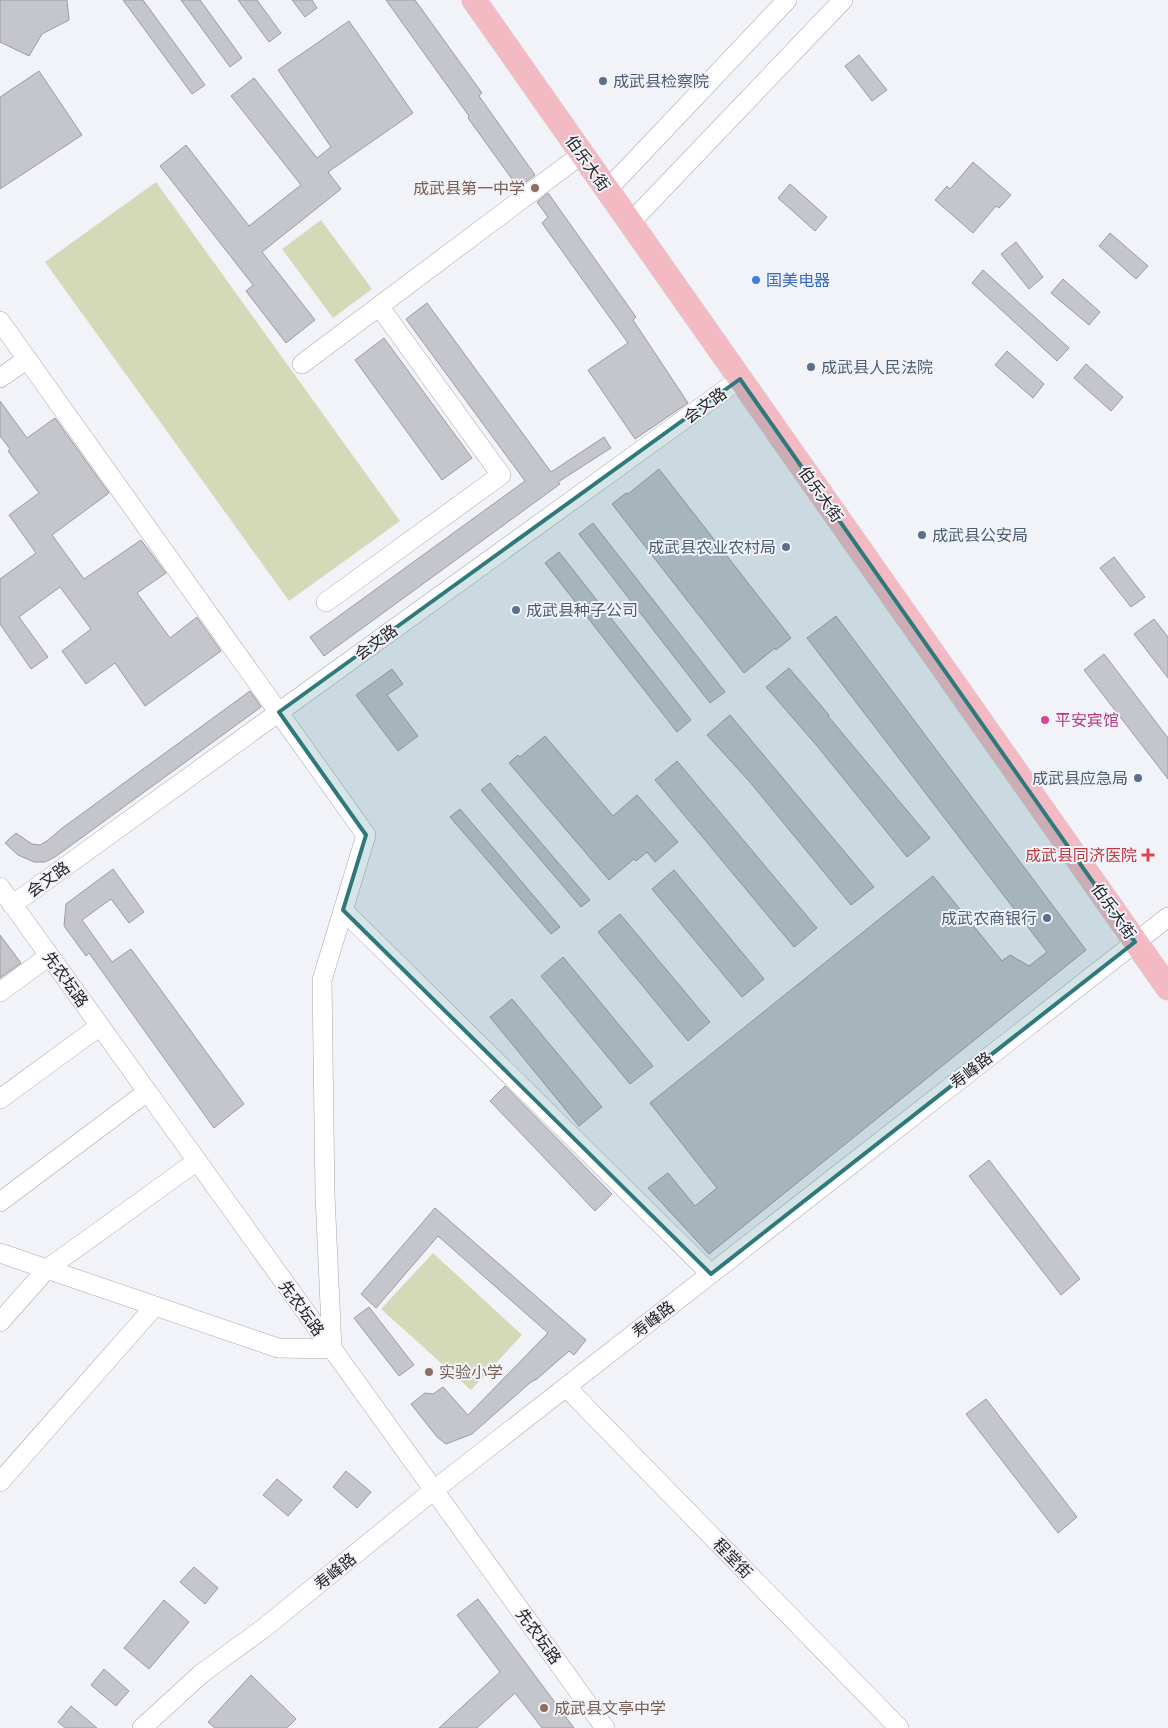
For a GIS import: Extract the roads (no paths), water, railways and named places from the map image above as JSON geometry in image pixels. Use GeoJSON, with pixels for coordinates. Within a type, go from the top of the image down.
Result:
{"type":"FeatureCollection","features":[{"type":"Feature","properties":{"kind":"main road","name":"伯乐大街"},"geometry":{"type":"LineString","coordinates":[[474,0],[1168,988]]}},
{"type":"Feature","properties":{"kind":"street"},"geometry":{"type":"LineString","coordinates":[[607,190],[787,0]]}},
{"type":"Feature","properties":{"kind":"street"},"geometry":{"type":"LineString","coordinates":[[630,223],[843,0]]}},
{"type":"Feature","properties":{"kind":"street"},"geometry":{"type":"LineString","coordinates":[[302,364],[582,154]]}},
{"type":"Feature","properties":{"kind":"street"},"geometry":{"type":"LineString","coordinates":[[326,602],[501,475],[379,306]]}},
{"type":"Feature","properties":{"kind":"street"},"geometry":{"type":"LineString","coordinates":[[0,321],[366,835],[322,980],[325,1195],[332,1349],[278,1348],[0,1254]]}},
{"type":"Feature","properties":{"kind":"street"},"geometry":{"type":"LineString","coordinates":[[0,378],[27,359]]}},
{"type":"Feature","properties":{"kind":"street","name":"会文路"},"geometry":{"type":"LineString","coordinates":[[12,905],[740,379]]}},
{"type":"Feature","properties":{"kind":"street","name":"先农坛路"},"geometry":{"type":"LineString","coordinates":[[0,887],[605,1728]]}},
{"type":"Feature","properties":{"kind":"street"},"geometry":{"type":"LineString","coordinates":[[343,910],[711,1274]]}},
{"type":"Feature","properties":{"kind":"street","name":"寿峰路"},"geometry":{"type":"LineString","coordinates":[[142,1728],[201,1674],[264,1628],[434,1490],[1168,917]]}},
{"type":"Feature","properties":{"kind":"street"},"geometry":{"type":"LineString","coordinates":[[0,992],[49,956]]}},
{"type":"Feature","properties":{"kind":"street"},"geometry":{"type":"LineString","coordinates":[[0,1099],[100,1026]]}},
{"type":"Feature","properties":{"kind":"street"},"geometry":{"type":"LineString","coordinates":[[0,1202],[148,1092]]}},
{"type":"Feature","properties":{"kind":"street"},"geometry":{"type":"LineString","coordinates":[[0,1322],[47,1269],[197,1161]]}},
{"type":"Feature","properties":{"kind":"street"},"geometry":{"type":"LineString","coordinates":[[0,1482],[155,1306]]}},
{"type":"Feature","properties":{"kind":"street","name":"程堂街"},"geometry":{"type":"LineString","coordinates":[[566,1387],[900,1728]]}},
{"type":"Feature","properties":{"kind":"place","name":"成武县检察院"},"geometry":{"type":"Point","coordinates":[603,81]}},
{"type":"Feature","properties":{"kind":"place","name":"成武县第一中学"},"geometry":{"type":"Point","coordinates":[535,188]}},
{"type":"Feature","properties":{"kind":"place","name":"国美电器"},"geometry":{"type":"Point","coordinates":[756,280]}},
{"type":"Feature","properties":{"kind":"place","name":"成武县人民法院"},"geometry":{"type":"Point","coordinates":[811,367]}},
{"type":"Feature","properties":{"kind":"place","name":"成武县公安局"},"geometry":{"type":"Point","coordinates":[922,535]}},
{"type":"Feature","properties":{"kind":"place","name":"成武县农业农村局"},"geometry":{"type":"Point","coordinates":[786,547]}},
{"type":"Feature","properties":{"kind":"place","name":"成武县种子公司"},"geometry":{"type":"Point","coordinates":[516,610]}},
{"type":"Feature","properties":{"kind":"place","name":"平安宾馆"},"geometry":{"type":"Point","coordinates":[1045,720]}},
{"type":"Feature","properties":{"kind":"place","name":"成武县应急局"},"geometry":{"type":"Point","coordinates":[1138,778]}},
{"type":"Feature","properties":{"kind":"place","name":"成武县同济医院"},"geometry":{"type":"Point","coordinates":[1148,855]}},
{"type":"Feature","properties":{"kind":"place","name":"成武农商银行"},"geometry":{"type":"Point","coordinates":[1047,918]}},
{"type":"Feature","properties":{"kind":"place","name":"实验小学"},"geometry":{"type":"Point","coordinates":[429,1372]}},
{"type":"Feature","properties":{"kind":"place","name":"成武县文亭中学"},"geometry":{"type":"Point","coordinates":[544,1708]}}]}
